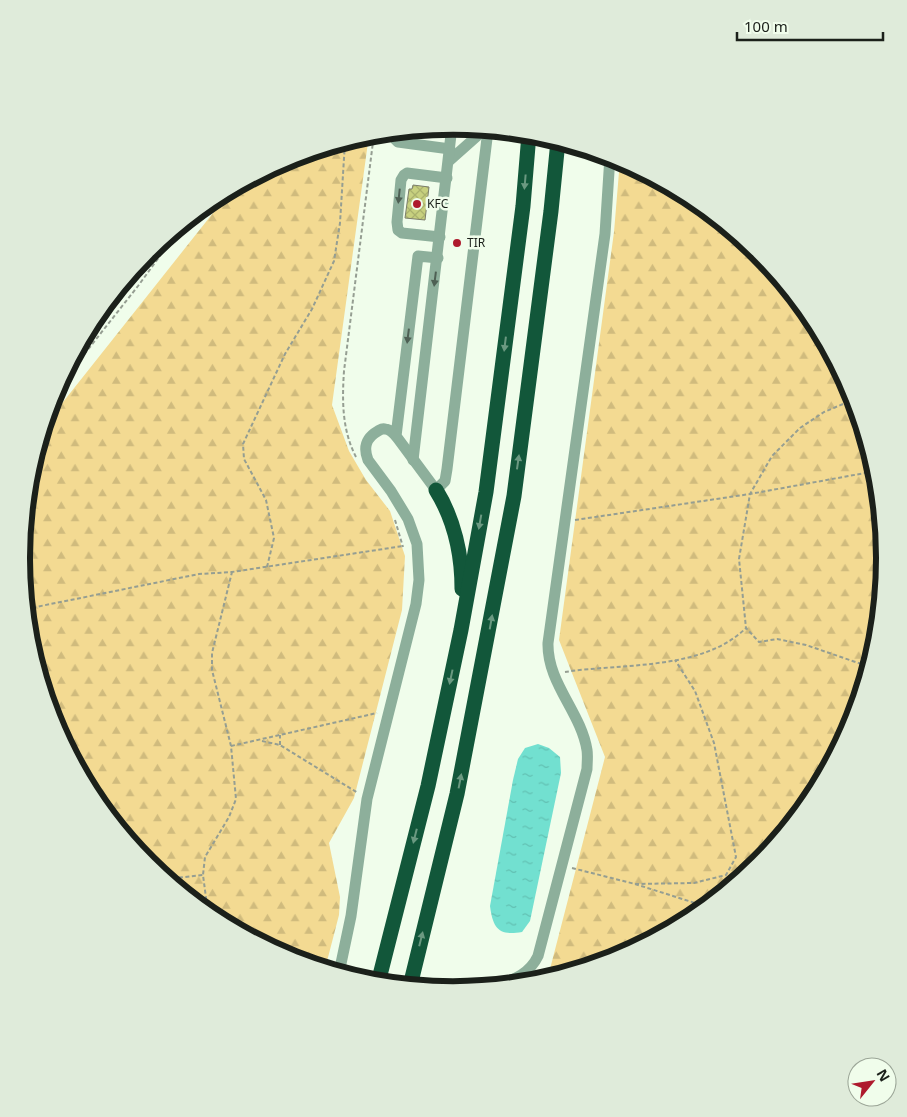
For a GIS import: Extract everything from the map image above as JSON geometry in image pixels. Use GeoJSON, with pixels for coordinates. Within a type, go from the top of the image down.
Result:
{"type":"FeatureCollection","features":[{"type":"Feature","properties":{"kind":"highway"},"geometry":{"type":"LineString","coordinates":[[380,975],[428,786],[461,630],[486,492],[523,206],[528,142]]}},
{"type":"Feature","properties":{"kind":"highway"},"geometry":{"type":"LineString","coordinates":[[412,979],[457,794],[514,496],[552,211],[557,148]]}},
{"type":"Feature","properties":{"kind":"highway"},"geometry":{"type":"LineString","coordinates":[[436,490],[451,520],[458,548],[462,586],[461,630]]}},
{"type":"Feature","properties":{"kind":"lane"},"geometry":{"type":"LineString","coordinates":[[413,460],[451,135]]}},
{"type":"Feature","properties":{"kind":"lane"},"geometry":{"type":"LineString","coordinates":[[396,139],[398,142],[449,155],[478,136]]}},
{"type":"Feature","properties":{"kind":"lane"},"geometry":{"type":"LineString","coordinates":[[340,967],[351,916],[367,799],[418,592],[418,555],[408,519],[391,491],[368,460],[365,449],[368,439],[380,429],[390,430],[436,490],[444,481],[486,137]]}},
{"type":"Feature","properties":{"kind":"lane"},"geometry":{"type":"LineString","coordinates":[[518,977],[535,962],[587,769],[587,750],[583,734],[553,673],[548,650],[548,636],[605,234],[609,164]]}},
{"type":"Feature","properties":{"kind":"lane"},"geometry":{"type":"LineString","coordinates":[[440,237],[402,233],[398,230],[401,180],[407,173],[447,178]]}},
{"type":"Feature","properties":{"kind":"lane"},"geometry":{"type":"LineString","coordinates":[[396,436],[418,256],[438,258]]}},
{"type":"Feature","properties":{"kind":"path"},"geometry":{"type":"LineString","coordinates":[[358,461],[350,446],[343,414],[342,397],[373,143]]}},
{"type":"Feature","properties":{"kind":"path"},"geometry":{"type":"LineString","coordinates":[[267,567],[274,538],[266,500],[244,459],[243,444],[285,354],[312,309],[334,261],[340,223],[345,149]]}},
{"type":"Feature","properties":{"kind":"path"},"geometry":{"type":"LineString","coordinates":[[81,359],[166,247]]}},
{"type":"Feature","properties":{"kind":"path"},"geometry":{"type":"LineString","coordinates":[[847,402],[824,412],[800,428],[772,456],[750,494],[739,559],[746,628],[759,642],[778,638],[806,645],[864,665]]}},
{"type":"Feature","properties":{"kind":"path"},"geometry":{"type":"LineString","coordinates":[[564,522],[750,494],[868,472]]}},
{"type":"Feature","properties":{"kind":"path"},"geometry":{"type":"LineString","coordinates":[[33,608],[199,574],[232,572],[403,546],[394,517]]}},
{"type":"Feature","properties":{"kind":"path"},"geometry":{"type":"LineString","coordinates":[[206,902],[203,875],[205,857],[229,818],[236,799],[231,746],[212,670],[212,653],[232,572]]}},
{"type":"Feature","properties":{"kind":"path"},"geometry":{"type":"LineString","coordinates":[[553,673],[675,660],[715,649],[735,638],[746,628]]}},
{"type":"Feature","properties":{"kind":"path"},"geometry":{"type":"LineString","coordinates":[[635,884],[694,883],[726,875],[736,857],[714,743],[695,691],[675,660]]}},
{"type":"Feature","properties":{"kind":"path"},"geometry":{"type":"LineString","coordinates":[[231,746],[389,710]]}},
{"type":"Feature","properties":{"kind":"path"},"geometry":{"type":"LineString","coordinates":[[280,735],[280,746]]}},
{"type":"Feature","properties":{"kind":"path"},"geometry":{"type":"LineString","coordinates":[[262,740],[280,746],[367,799]]}},
{"type":"Feature","properties":{"kind":"path"},"geometry":{"type":"LineString","coordinates":[[562,866],[635,884],[695,903],[694,907]]}},
{"type":"Feature","properties":{"kind":"path"},"geometry":{"type":"LineString","coordinates":[[175,878],[203,875]]}},
{"type":"Feature","properties":{"kind":"green space"},"geometry":{"type":"Polygon","coordinates":[[[368,144],[332,405],[349,451],[366,480],[390,511],[405,556],[402,610],[354,798],[329,843],[340,897],[339,915],[327,963],[291,950],[242,925],[218,911],[174,877],[135,838],[101,794],[74,746],[52,695],[44,668],[38,641],[31,586],[30,558],[34,503],[44,449],[57,410],[219,205],[291,167],[317,157],[368,144]]]}},
{"type":"Feature","properties":{"kind":"green space"},"geometry":{"type":"Polygon","coordinates":[[[619,169],[689,206],[733,240],[772,279],[806,323],[845,396],[863,449],[869,476],[876,531],[876,586],[869,641],[863,668],[845,721],[806,794],[772,838],[733,877],[689,911],[616,950],[590,960],[542,973],[550,969],[605,757],[559,640],[614,232],[619,169]]]}},
{"type":"Feature","properties":{"kind":"water"},"geometry":{"type":"Polygon","coordinates":[[[538,744],[549,748],[560,757],[561,773],[530,921],[522,932],[508,933],[498,929],[495,925],[490,906],[518,759],[525,748],[538,744]]]}},
{"type":"Feature","properties":{"kind":"building","name":"KFC"},"geometry":{"type":"Polygon","coordinates":[[[413,185],[429,187],[425,220],[405,218],[409,189],[412,189],[413,185]]]}},
{"type":"Feature","properties":{"kind":"place","name":"KFC"},"geometry":{"type":"Point","coordinates":[417,204]}},
{"type":"Feature","properties":{"kind":"place","name":"TIR"},"geometry":{"type":"Point","coordinates":[457,243]}}]}
